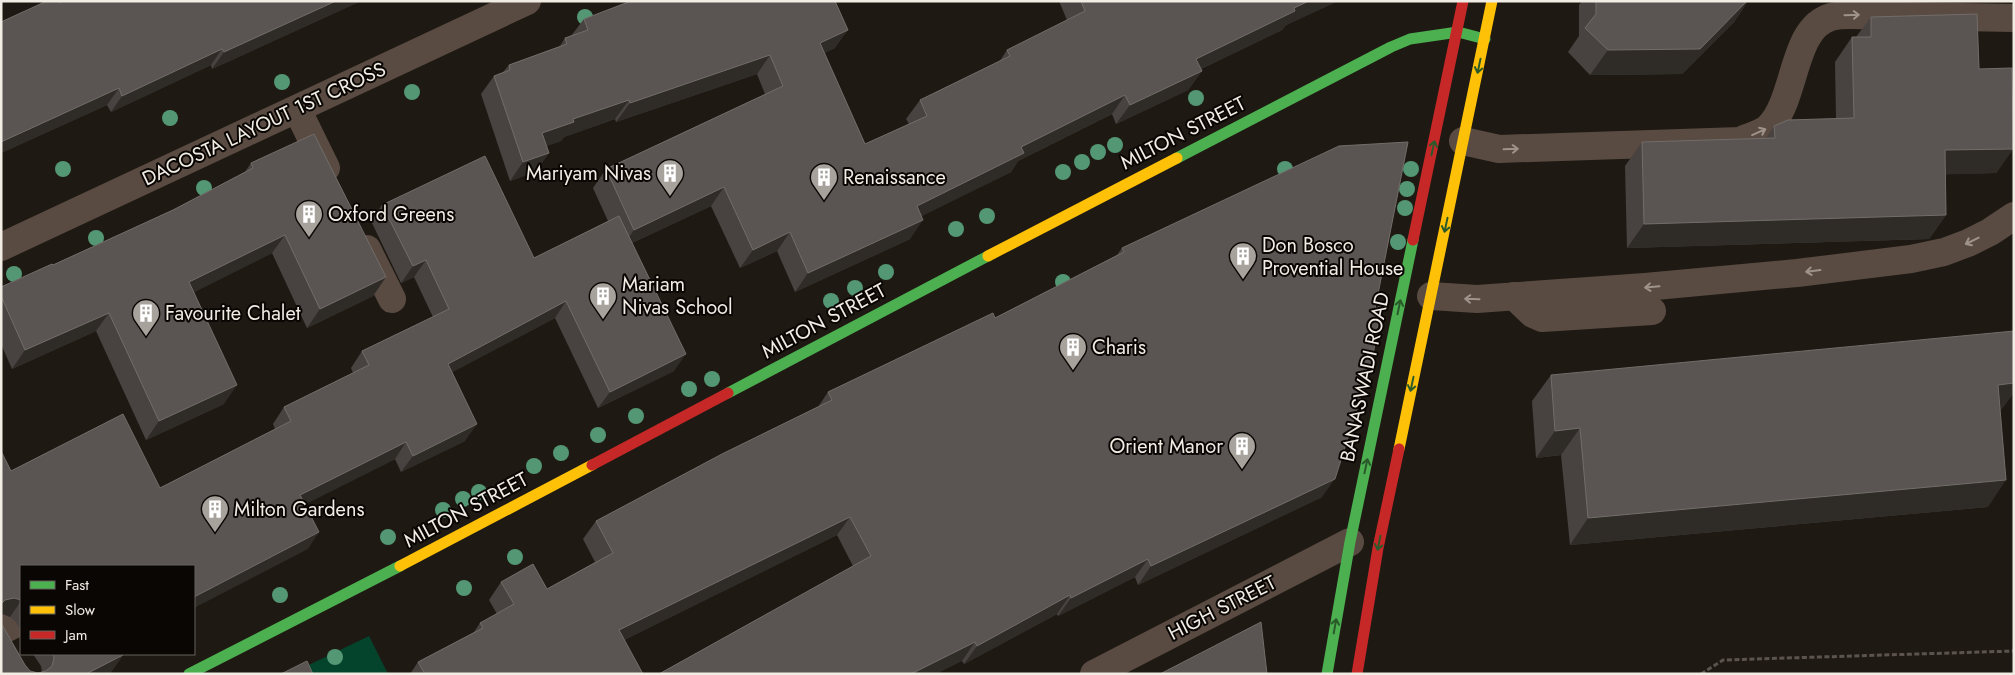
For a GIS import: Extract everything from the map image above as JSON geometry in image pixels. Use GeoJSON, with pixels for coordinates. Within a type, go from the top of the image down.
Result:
{"type":"FeatureCollection","features":[{"type":"Feature","properties":{"kind":"street","name":"DACOSTA LAYOUT 1ST CROSS"},"geometry":{"type":"LineString","coordinates":[[1,247],[527,1]]}},
{"type":"Feature","properties":{"kind":"street","name":"BANASWADI ROAD"},"geometry":{"type":"LineString","coordinates":[[1327,674],[1350,542],[1463,1]]}},
{"type":"Feature","properties":{"kind":"street"},"geometry":{"type":"LineString","coordinates":[[1357,674],[1378,548],[1492,1]]}},
{"type":"Feature","properties":{"kind":"street"},"geometry":{"type":"LineString","coordinates":[[1463,142],[1499,150],[1740,141],[1767,129],[1783,107],[1804,44],[1815,26],[1831,17],[1851,15],[2014,18]]}},
{"type":"Feature","properties":{"kind":"street","name":"MILTON STREET"},"geometry":{"type":"LineString","coordinates":[[189,674],[288,625],[1056,220],[1391,47],[1410,39],[1458,32],[1485,39]]}},
{"type":"Feature","properties":{"kind":"street"},"geometry":{"type":"LineString","coordinates":[[297,109],[336,186]]}},
{"type":"Feature","properties":{"kind":"street"},"geometry":{"type":"LineString","coordinates":[[1431,296],[1477,299],[1655,286],[1797,273],[1911,259],[1944,252],[1968,243],[1990,232],[2014,216]]}},
{"type":"Feature","properties":{"kind":"street"},"geometry":{"type":"LineString","coordinates":[[357,230],[392,299]]}},
{"type":"Feature","properties":{"kind":"street"},"geometry":{"type":"LineString","coordinates":[[1514,296],[1533,314],[1542,318],[1652,311]]}},
{"type":"Feature","properties":{"kind":"street","name":"HIGH STREET"},"geometry":{"type":"LineString","coordinates":[[1094,674],[1350,542]]}},
{"type":"Feature","properties":{"kind":"path"},"geometry":{"type":"LineString","coordinates":[[1701,674],[1723,660],[2014,651]]}},
{"type":"Feature","properties":{"kind":"green space"},"geometry":{"type":"Polygon","coordinates":[[[369,636],[388,674],[290,674],[369,636]]]}},
{"type":"Feature","properties":{"kind":"building"},"geometry":{"type":"Polygon","coordinates":[[[47,1],[59,1],[60,3],[64,1],[336,1],[224,52],[222,49],[122,96],[119,88],[1,142],[1,22],[47,1]]]}},
{"type":"Feature","properties":{"kind":"building"},"geometry":{"type":"Polygon","coordinates":[[[631,1],[835,1],[848,30],[820,43],[865,144],[927,116],[920,100],[1010,56],[1007,50],[1085,11],[1081,1],[1309,1],[1294,8],[1295,11],[1196,59],[1202,71],[1130,105],[1125,95],[1021,147],[1024,153],[917,206],[923,220],[808,273],[790,232],[753,250],[724,187],[634,230],[606,169],[783,86],[770,55],[630,103],[629,100],[573,119],[574,122],[542,133],[549,153],[523,162],[494,76],[510,70],[509,65],[567,44],[565,38],[588,30],[584,19],[631,1]]]}},
{"type":"Feature","properties":{"kind":"building"},"geometry":{"type":"Polygon","coordinates":[[[1596,1],[1747,1],[1700,49],[1608,50],[1585,28],[1596,14],[1596,1]]]}},
{"type":"Feature","properties":{"kind":"building"},"geometry":{"type":"Polygon","coordinates":[[[1977,14],[1979,69],[2012,68],[2013,149],[1945,150],[1946,215],[1644,224],[1642,142],[1775,138],[1774,126],[1788,120],[1854,118],[1852,37],[1871,37],[1871,17],[1977,14]]]}},
{"type":"Feature","properties":{"kind":"building"},"geometry":{"type":"Polygon","coordinates":[[[314,134],[386,277],[320,309],[285,235],[189,282],[237,385],[159,421],[109,313],[25,350],[1,296],[1,287],[173,210],[253,168],[251,163],[314,134]]]}},
{"type":"Feature","properties":{"kind":"building"},"geometry":{"type":"Polygon","coordinates":[[[1408,142],[1375,309],[1381,305],[1372,362],[1335,479],[1151,566],[1148,559],[1071,598],[1070,595],[977,646],[975,642],[911,674],[659,674],[871,556],[850,517],[619,630],[643,674],[425,674],[418,662],[483,628],[480,623],[514,604],[501,582],[533,564],[547,589],[613,553],[596,521],[722,454],[832,400],[828,392],[993,313],[995,318],[1124,252],[1122,248],[1339,146],[1408,142]]]}},
{"type":"Feature","properties":{"kind":"building"},"geometry":{"type":"Polygon","coordinates":[[[485,156],[534,258],[619,216],[686,354],[610,392],[566,301],[448,364],[477,424],[413,456],[406,442],[300,495],[319,532],[195,596],[195,565],[20,565],[20,600],[14,598],[5,600],[1,604],[1,451],[11,471],[123,414],[160,488],[291,421],[284,407],[369,365],[362,351],[449,309],[426,260],[413,266],[382,205],[485,156]]]}},
{"type":"Feature","properties":{"kind":"building"},"geometry":{"type":"Polygon","coordinates":[[[2014,331],[2014,383],[1998,385],[2006,480],[1588,518],[1580,428],[1555,431],[1551,375],[2014,331]]]}},
{"type":"Feature","properties":{"kind":"building"},"geometry":{"type":"Polygon","coordinates":[[[1261,622],[1267,674],[1160,674],[1261,622]]]}},
{"type":"Feature","properties":{"kind":"building"},"geometry":{"type":"Polygon","coordinates":[[[1,623],[30,671],[38,673],[46,671],[52,666],[53,655],[123,655],[86,674],[1,674],[1,623]]]}},
{"type":"Feature","properties":{"kind":"building"},"geometry":{"type":"Polygon","coordinates":[[[307,661],[313,674],[281,674],[307,661]]]}},
{"type":"Feature","properties":{"kind":"traffic: fast"},"geometry":{"type":"LineString","coordinates":[[1177,158],[1391,47],[1410,39],[1458,32],[1485,39]]}},
{"type":"Feature","properties":{"kind":"traffic: fast"},"geometry":{"type":"LineString","coordinates":[[1327,674],[1350,542],[1413,240]]}},
{"type":"Feature","properties":{"kind":"traffic: fast"},"geometry":{"type":"LineString","coordinates":[[728,393],[988,256]]}},
{"type":"Feature","properties":{"kind":"traffic: fast"},"geometry":{"type":"LineString","coordinates":[[189,674],[400,566]]}},
{"type":"Feature","properties":{"kind":"traffic: slow"},"geometry":{"type":"LineString","coordinates":[[1399,449],[1492,1]]}},
{"type":"Feature","properties":{"kind":"traffic: slow"},"geometry":{"type":"LineString","coordinates":[[988,256],[1177,158]]}},
{"type":"Feature","properties":{"kind":"traffic: slow"},"geometry":{"type":"LineString","coordinates":[[400,566],[592,465]]}},
{"type":"Feature","properties":{"kind":"traffic: jam"},"geometry":{"type":"LineString","coordinates":[[1413,240],[1463,1]]}},
{"type":"Feature","properties":{"kind":"traffic: jam"},"geometry":{"type":"LineString","coordinates":[[592,465],[728,393]]}},
{"type":"Feature","properties":{"kind":"traffic: jam"},"geometry":{"type":"LineString","coordinates":[[1357,674],[1378,548],[1399,449]]}},
{"type":"Feature","properties":{"kind":"place","name":"Mariyam Nivas"},"geometry":{"type":"Point","coordinates":[670,197]}},
{"type":"Feature","properties":{"kind":"place","name":"Renaissance"},"geometry":{"type":"Point","coordinates":[824,201]}},
{"type":"Feature","properties":{"kind":"place","name":"Oxford Greens"},"geometry":{"type":"Point","coordinates":[309,238]}},
{"type":"Feature","properties":{"kind":"place","name":"Don Bosco Provential House"},"geometry":{"type":"Point","coordinates":[1243,280]}},
{"type":"Feature","properties":{"kind":"place","name":"Mariam Nivas School"},"geometry":{"type":"Point","coordinates":[603,320]}},
{"type":"Feature","properties":{"kind":"place","name":"Favourite Chalet"},"geometry":{"type":"Point","coordinates":[146,337]}},
{"type":"Feature","properties":{"kind":"place","name":"Charis"},"geometry":{"type":"Point","coordinates":[1073,371]}},
{"type":"Feature","properties":{"kind":"place","name":"Orient Manor"},"geometry":{"type":"Point","coordinates":[1242,470]}},
{"type":"Feature","properties":{"kind":"place","name":"Milton Gardens"},"geometry":{"type":"Point","coordinates":[215,533]}}]}
